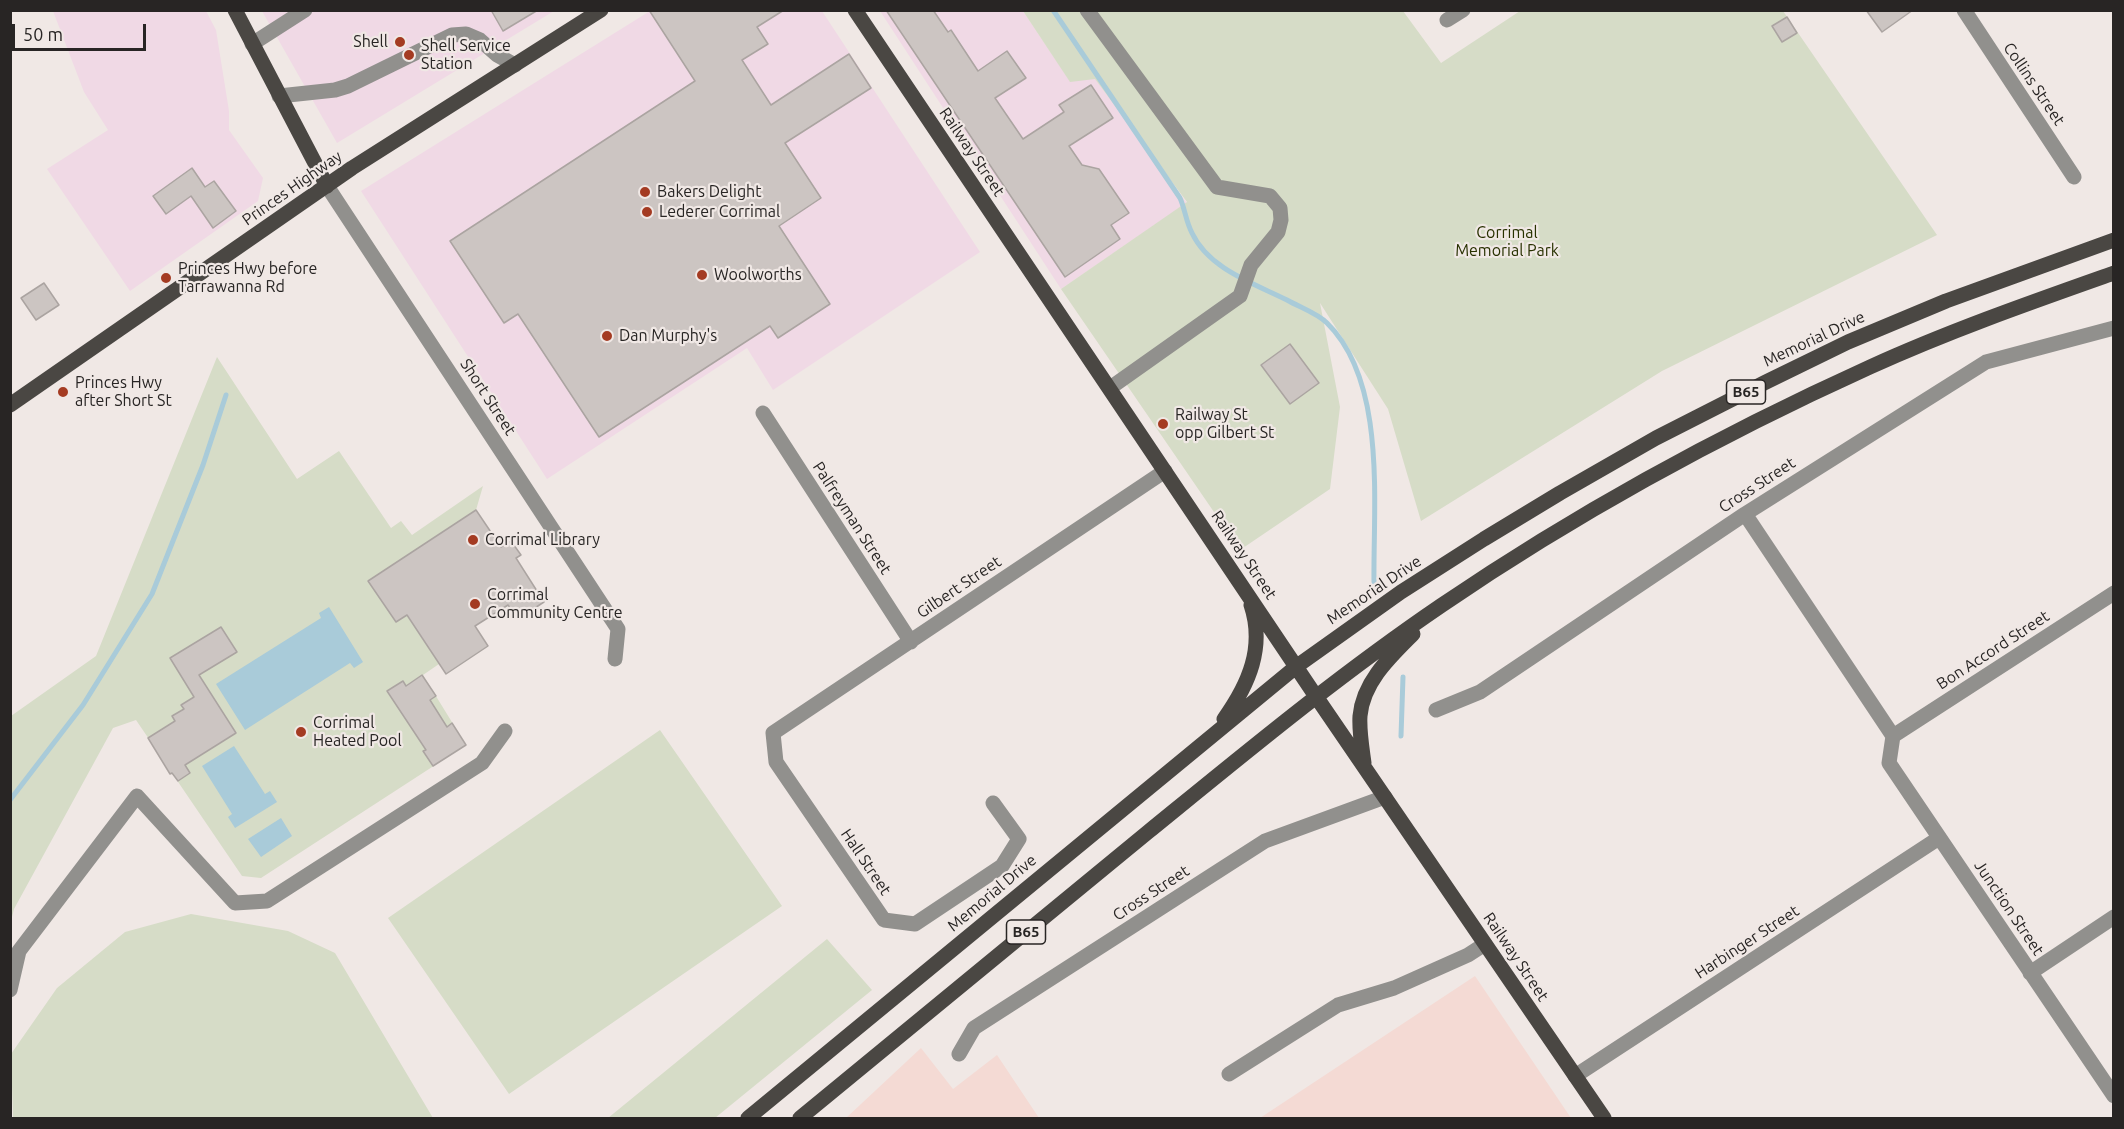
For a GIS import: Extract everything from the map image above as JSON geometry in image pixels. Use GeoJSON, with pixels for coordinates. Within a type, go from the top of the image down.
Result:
{"type":"FeatureCollection","features":[{"type":"Feature","properties":{"kind":"main road"},"geometry":{"type":"LineString","coordinates":[[235,10],[327,186]]}},
{"type":"Feature","properties":{"kind":"main road","name":"Princes Highway"},"geometry":{"type":"LineString","coordinates":[[10,405],[419,124],[601,10]]}},
{"type":"Feature","properties":{"kind":"main road","name":"Railway Street"},"geometry":{"type":"LineString","coordinates":[[855,10],[1604,1119]]}},
{"type":"Feature","properties":{"kind":"main road","name":"Memorial Drive"},"geometry":{"type":"LineString","coordinates":[[748,1119],[1297,666],[1401,592],[1560,493],[1656,438],[1766,382],[1848,342],[1946,301],[2114,240]]}},
{"type":"Feature","properties":{"kind":"main road","name":"B65"},"geometry":{"type":"LineString","coordinates":[[800,1119],[1316,695],[1442,604],[1598,507],[1778,411],[1872,366],[1960,329],[2114,273]]}},
{"type":"Feature","properties":{"kind":"main road"},"geometry":{"type":"LineString","coordinates":[[1212,736],[1239,698],[1255,657],[1256,627],[1245,589]]}},
{"type":"Feature","properties":{"kind":"main road"},"geometry":{"type":"LineString","coordinates":[[1365,766],[1360,717],[1363,697],[1374,677],[1388,660],[1442,604]]}},
{"type":"Feature","properties":{"kind":"street"},"geometry":{"type":"LineString","coordinates":[[252,44],[305,10]]}},
{"type":"Feature","properties":{"kind":"street"},"geometry":{"type":"LineString","coordinates":[[1087,10],[1217,187],[1270,196],[1280,208],[1281,220],[1278,232],[1251,265],[1240,296],[1110,388]]}},
{"type":"Feature","properties":{"kind":"street"},"geometry":{"type":"LineString","coordinates":[[1447,20],[1463,10]]}},
{"type":"Feature","properties":{"kind":"street","name":"Collins Street"},"geometry":{"type":"LineString","coordinates":[[1964,10],[2074,177]]}},
{"type":"Feature","properties":{"kind":"street"},"geometry":{"type":"LineString","coordinates":[[279,96],[335,90],[348,86],[452,35],[466,34],[480,40],[497,55],[516,64]]}},
{"type":"Feature","properties":{"kind":"street","name":"Short Street"},"geometry":{"type":"LineString","coordinates":[[327,186],[618,628],[615,659]]}},
{"type":"Feature","properties":{"kind":"street","name":"Cross Street"},"geometry":{"type":"LineString","coordinates":[[1436,710],[1480,692],[1744,514],[1986,362],[2114,328]]}},
{"type":"Feature","properties":{"kind":"street","name":"Palfreyman Street"},"geometry":{"type":"LineString","coordinates":[[763,413],[911,642]]}},
{"type":"Feature","properties":{"kind":"street","name":"Gilbert Street"},"geometry":{"type":"LineString","coordinates":[[773,733],[1165,471]]}},
{"type":"Feature","properties":{"kind":"street"},"geometry":{"type":"LineString","coordinates":[[1744,514],[1893,736]]}},
{"type":"Feature","properties":{"kind":"street","name":"Bon Accord Street"},"geometry":{"type":"LineString","coordinates":[[1893,736],[2114,593]]}},
{"type":"Feature","properties":{"kind":"street"},"geometry":{"type":"LineString","coordinates":[[10,990],[19,951],[137,796],[235,903],[267,901],[482,763],[505,731]]}},
{"type":"Feature","properties":{"kind":"street","name":"Hall Street"},"geometry":{"type":"LineString","coordinates":[[773,733],[776,762],[884,920],[915,924],[1002,866],[1019,839],[993,803]]}},
{"type":"Feature","properties":{"kind":"street","name":"Junction Street"},"geometry":{"type":"LineString","coordinates":[[1893,736],[1889,763],[2114,1096]]}},
{"type":"Feature","properties":{"kind":"street","name":"Cross Street"},"geometry":{"type":"LineString","coordinates":[[959,1054],[974,1028],[1264,841],[1385,796]]}},
{"type":"Feature","properties":{"kind":"street","name":"Harbinger Street"},"geometry":{"type":"LineString","coordinates":[[1575,1076],[1939,838]]}},
{"type":"Feature","properties":{"kind":"street"},"geometry":{"type":"LineString","coordinates":[[2030,973],[2114,917]]}},
{"type":"Feature","properties":{"kind":"street"},"geometry":{"type":"LineString","coordinates":[[1229,1074],[1338,1005],[1394,988],[1468,955],[1485,944]]}},
{"type":"Feature","properties":{"kind":"shaded area"},"geometry":{"type":"Polygon","coordinates":[[[53,11],[206,11],[216,30],[229,111],[229,130],[263,178],[258,201],[130,291],[47,169],[108,130],[84,92],[53,11]]]}},
{"type":"Feature","properties":{"kind":"shaded area"},"geometry":{"type":"Polygon","coordinates":[[[262,11],[554,11],[337,143],[262,11]]]}},
{"type":"Feature","properties":{"kind":"shaded area"},"geometry":{"type":"Polygon","coordinates":[[[650,11],[822,11],[980,252],[773,390],[747,348],[547,479],[361,191],[650,11]]]}},
{"type":"Feature","properties":{"kind":"shaded area"},"geometry":{"type":"Polygon","coordinates":[[[880,11],[1023,11],[1070,81],[1095,78],[1187,203],[1061,289],[880,11]]]}},
{"type":"Feature","properties":{"kind":"shaded area"},"geometry":{"type":"Polygon","coordinates":[[[1475,976],[1571,1118],[1260,1118],[1475,976]]]}},
{"type":"Feature","properties":{"kind":"shaded area"},"geometry":{"type":"Polygon","coordinates":[[[921,1048],[953,1089],[997,1055],[1039,1118],[846,1118],[921,1048]]]}},
{"type":"Feature","properties":{"kind":"green space","name":"Corrimal Memorial Park"},"geometry":{"type":"Polygon","coordinates":[[[1023,11],[1403,11],[1441,63],[1520,11],[1783,11],[1937,235],[1662,371],[1421,521],[1388,409],[1320,303],[1340,407],[1330,489],[1240,550],[1061,289],[1187,202],[1095,79],[1070,82],[1023,11]]]}},
{"type":"Feature","properties":{"kind":"green space"},"geometry":{"type":"Polygon","coordinates":[[[217,357],[297,479],[339,451],[391,528],[401,521],[412,535],[483,486],[476,510],[369,581],[396,622],[407,615],[439,664],[423,675],[466,745],[261,878],[242,876],[136,720],[113,728],[14,909],[11,921],[11,716],[96,656],[217,357]]]}},
{"type":"Feature","properties":{"kind":"green space"},"geometry":{"type":"Polygon","coordinates":[[[660,730],[782,906],[509,1094],[388,918],[660,730]]]}},
{"type":"Feature","properties":{"kind":"green space"},"geometry":{"type":"Polygon","coordinates":[[[191,914],[288,931],[335,953],[433,1118],[13,1118],[11,1054],[57,988],[125,932],[191,914]]]}},
{"type":"Feature","properties":{"kind":"green space"},"geometry":{"type":"Polygon","coordinates":[[[827,939],[872,990],[715,1118],[608,1118],[827,939]]]}},
{"type":"Feature","properties":{"kind":"water"},"geometry":{"type":"Polygon","coordinates":[[[329,607],[363,662],[354,668],[350,663],[245,730],[216,684],[321,618],[319,613],[329,607]]]}},
{"type":"Feature","properties":{"kind":"water"},"geometry":{"type":"Polygon","coordinates":[[[234,746],[265,794],[270,791],[277,802],[235,828],[228,817],[232,814],[202,766],[234,746]]]}},
{"type":"Feature","properties":{"kind":"water"},"geometry":{"type":"Polygon","coordinates":[[[281,818],[292,836],[261,857],[248,839],[281,818]]]}},
{"type":"Feature","properties":{"kind":"building"},"geometry":{"type":"Polygon","coordinates":[[[491,10],[538,10],[503,31],[491,10]]]}},
{"type":"Feature","properties":{"kind":"building","name":"Lederer Corrimal"},"geometry":{"type":"Polygon","coordinates":[[[649,10],[784,10],[757,27],[768,44],[742,60],[771,105],[849,54],[871,88],[785,143],[821,198],[779,226],[830,304],[778,338],[770,326],[599,437],[518,314],[504,323],[450,241],[695,81],[649,10]]]}},
{"type":"Feature","properties":{"kind":"building"},"geometry":{"type":"Polygon","coordinates":[[[886,10],[933,10],[948,32],[951,30],[978,71],[1007,51],[1026,78],[995,98],[1023,139],[1064,112],[1059,105],[1091,85],[1113,118],[1069,146],[1082,165],[1099,169],[1129,213],[1111,225],[1120,239],[1065,277],[886,10]]]}},
{"type":"Feature","properties":{"kind":"building"},"geometry":{"type":"Polygon","coordinates":[[[1866,10],[1913,10],[1882,32],[1866,10]]]}},
{"type":"Feature","properties":{"kind":"building"},"geometry":{"type":"Polygon","coordinates":[[[1787,17],[1797,33],[1782,42],[1772,26],[1787,17]]]}},
{"type":"Feature","properties":{"kind":"building"},"geometry":{"type":"Polygon","coordinates":[[[192,168],[205,187],[214,181],[236,211],[213,228],[191,196],[166,214],[153,196],[192,168]]]}},
{"type":"Feature","properties":{"kind":"building"},"geometry":{"type":"Polygon","coordinates":[[[44,283],[59,305],[36,320],[21,298],[44,283]]]}},
{"type":"Feature","properties":{"kind":"building"},"geometry":{"type":"Polygon","coordinates":[[[1290,344],[1319,383],[1290,404],[1261,365],[1290,344]]]}},
{"type":"Feature","properties":{"kind":"building"},"geometry":{"type":"Polygon","coordinates":[[[476,510],[501,547],[511,541],[521,555],[516,558],[544,602],[518,619],[508,605],[475,626],[488,646],[446,674],[407,615],[396,622],[368,581],[476,510]]]}},
{"type":"Feature","properties":{"kind":"building"},"geometry":{"type":"Polygon","coordinates":[[[221,627],[237,652],[199,675],[236,733],[185,765],[190,773],[178,781],[172,773],[170,774],[148,738],[175,721],[172,716],[184,709],[181,705],[194,697],[170,658],[221,627]]]}},
{"type":"Feature","properties":{"kind":"building"},"geometry":{"type":"Polygon","coordinates":[[[422,675],[436,696],[430,700],[447,727],[452,723],[466,745],[433,766],[423,751],[426,750],[387,691],[403,681],[406,686],[422,675]]]}},
{"type":"Feature","properties":{"kind":"waterway"},"geometry":{"type":"LineString","coordinates":[[1053,10],[1180,198],[1190,229],[1200,246],[1209,256],[1233,274],[1323,319],[1346,348],[1360,377],[1373,445],[1374,582]]}},
{"type":"Feature","properties":{"kind":"waterway"},"geometry":{"type":"LineString","coordinates":[[10,800],[83,705],[152,594],[203,465],[226,395]]}},
{"type":"Feature","properties":{"kind":"waterway"},"geometry":{"type":"LineString","coordinates":[[1401,736],[1403,677]]}},
{"type":"Feature","properties":{"kind":"place","name":"Shell"},"geometry":{"type":"Point","coordinates":[400,42]}},
{"type":"Feature","properties":{"kind":"place","name":"Shell Service Station"},"geometry":{"type":"Point","coordinates":[409,55]}},
{"type":"Feature","properties":{"kind":"place","name":"Bakers Delight"},"geometry":{"type":"Point","coordinates":[645,192]}},
{"type":"Feature","properties":{"kind":"place","name":"Lederer Corrimal"},"geometry":{"type":"Point","coordinates":[647,212]}},
{"type":"Feature","properties":{"kind":"place","name":"Woolworths"},"geometry":{"type":"Point","coordinates":[702,275]}},
{"type":"Feature","properties":{"kind":"place","name":"Princes Hwy before Tarrawanna Rd"},"geometry":{"type":"Point","coordinates":[166,278]}},
{"type":"Feature","properties":{"kind":"place","name":"Dan Murphy's"},"geometry":{"type":"Point","coordinates":[607,336]}},
{"type":"Feature","properties":{"kind":"place","name":"Princes Hwy after Short St"},"geometry":{"type":"Point","coordinates":[63,392]}},
{"type":"Feature","properties":{"kind":"place","name":"Railway St opp Gilbert St"},"geometry":{"type":"Point","coordinates":[1163,424]}},
{"type":"Feature","properties":{"kind":"place","name":"Corrimal Library"},"geometry":{"type":"Point","coordinates":[473,540]}},
{"type":"Feature","properties":{"kind":"place","name":"Corrimal Community Centre"},"geometry":{"type":"Point","coordinates":[475,604]}},
{"type":"Feature","properties":{"kind":"place","name":"Corrimal Heated Pool"},"geometry":{"type":"Point","coordinates":[301,732]}}]}
